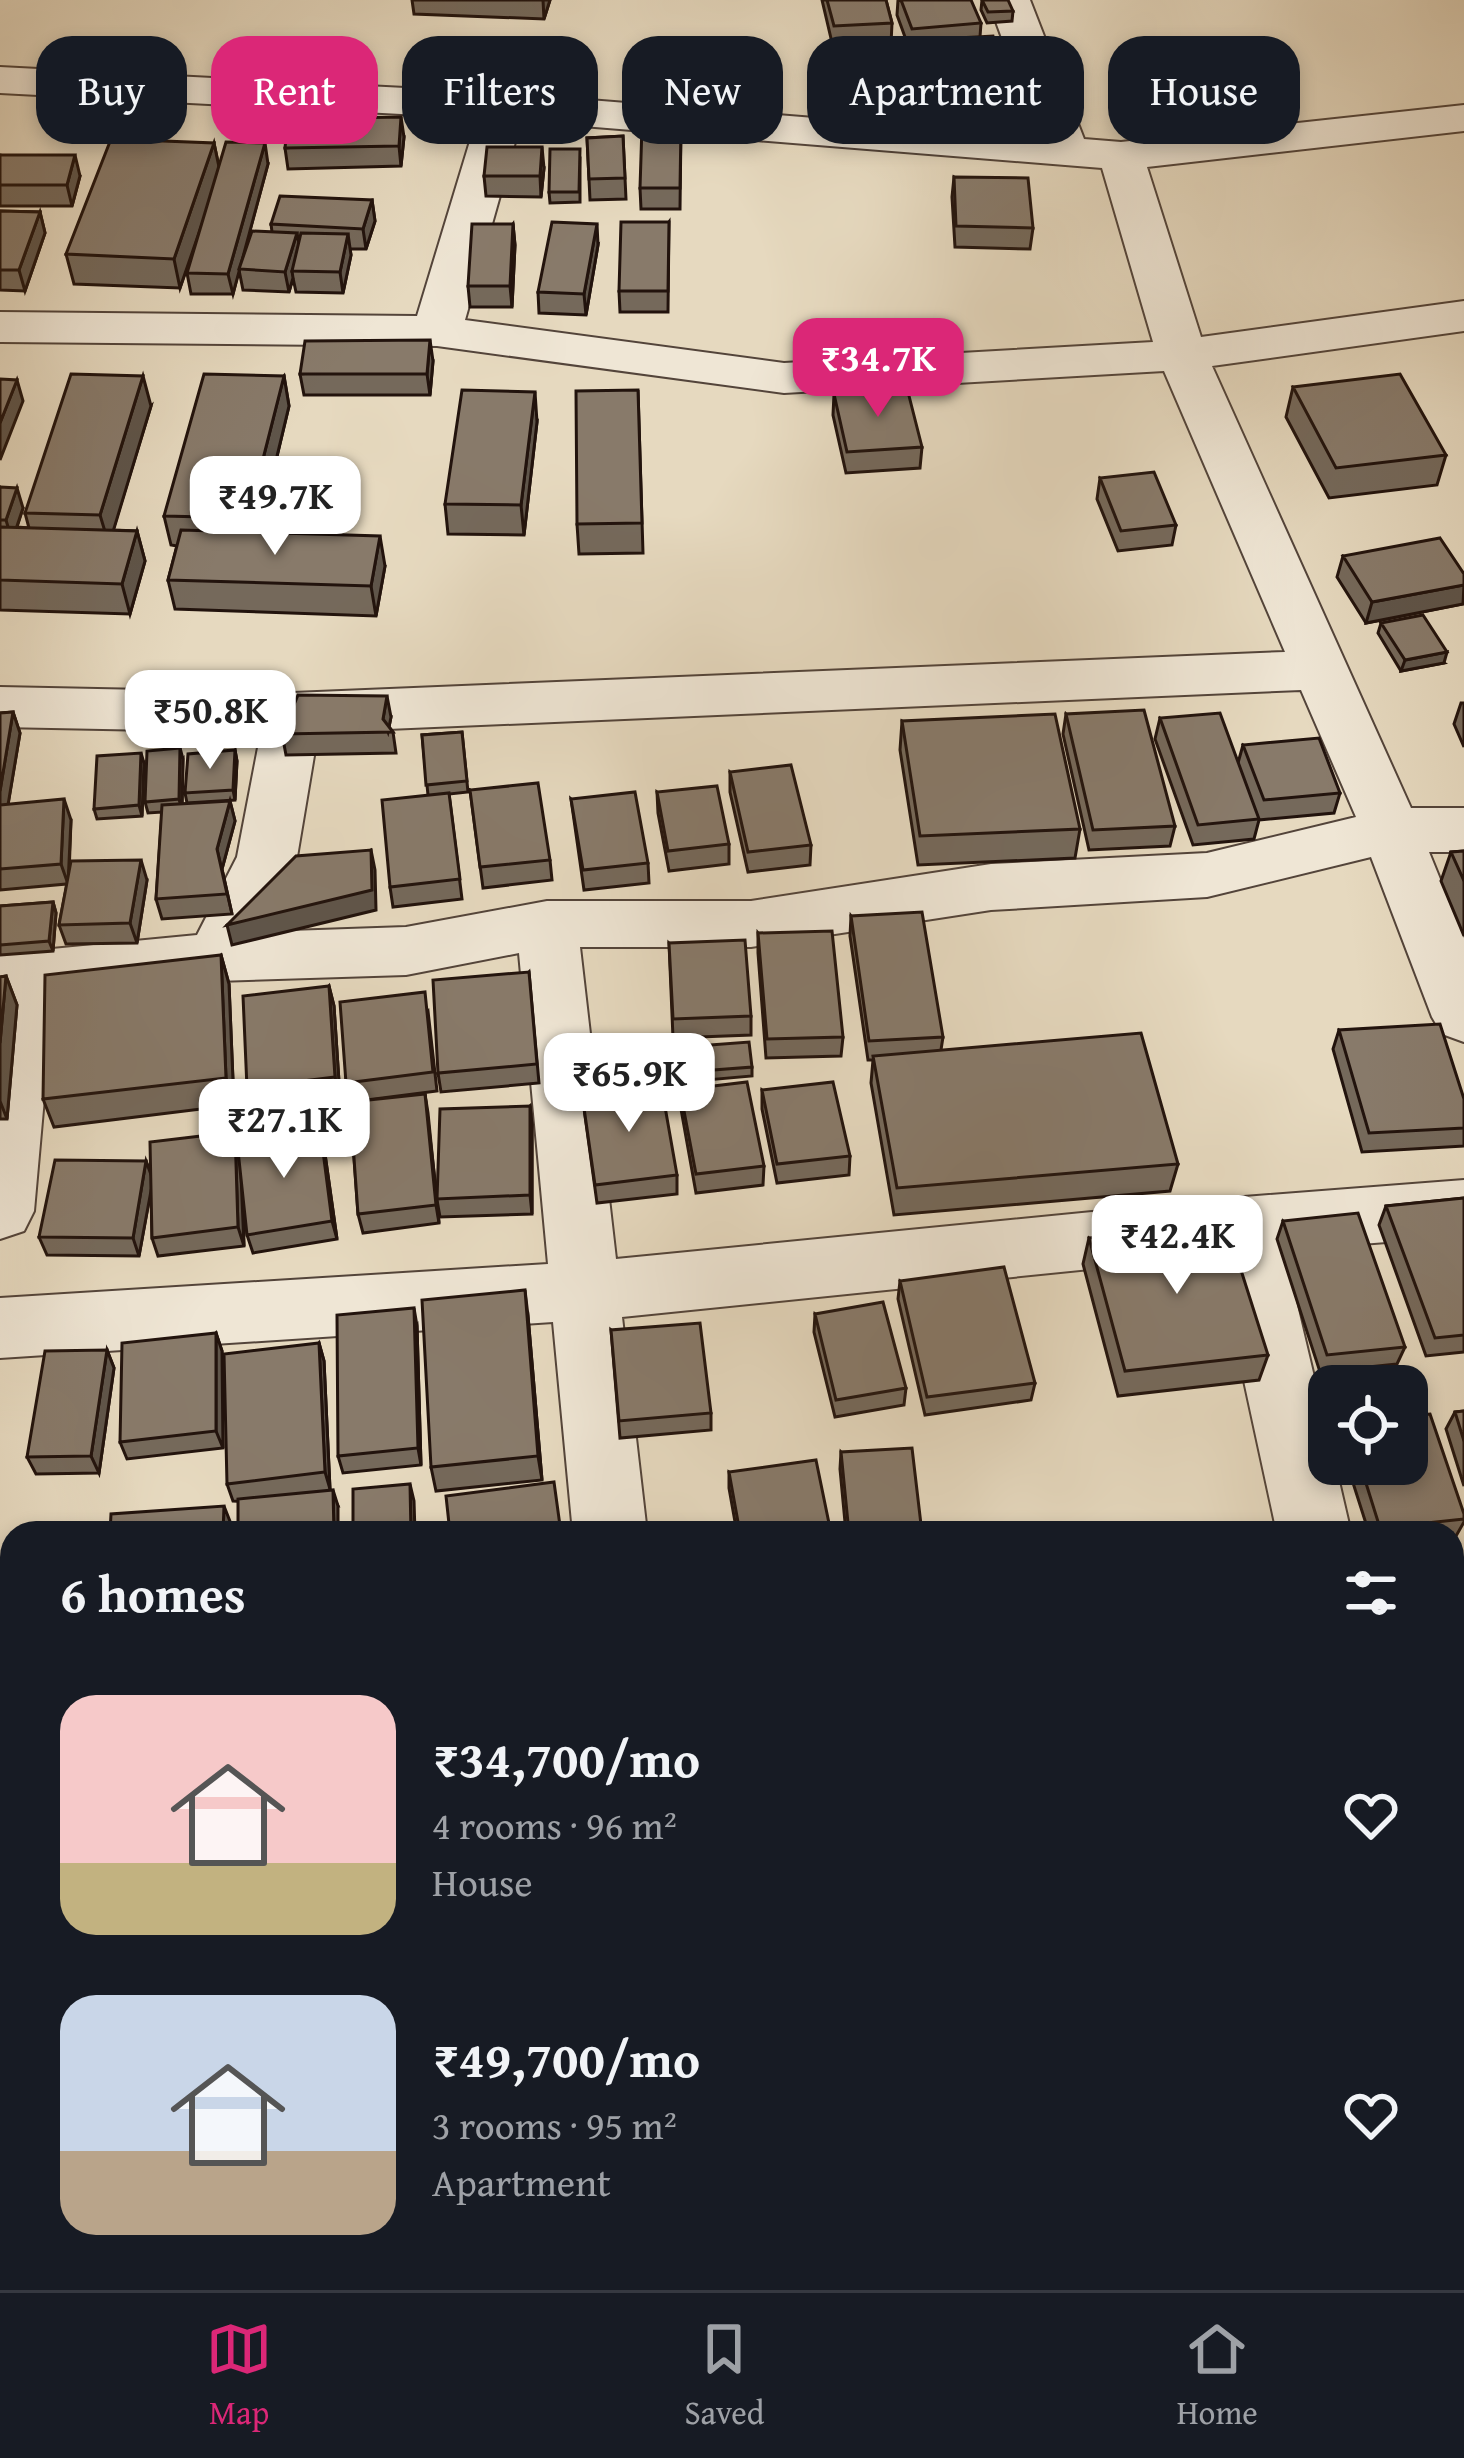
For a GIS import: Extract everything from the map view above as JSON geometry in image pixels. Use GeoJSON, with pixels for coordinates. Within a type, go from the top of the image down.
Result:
{"type":"FeatureCollection","features":[{"type":"Feature","properties":{"kind":"street"},"geometry":{"type":"LineString","coordinates":[[1009,0],[1094,155],[1391,830],[1464,1017]]}},
{"type":"Feature","properties":{"kind":"street"},"geometry":{"type":"LineString","coordinates":[[0,80],[402,101]]}},
{"type":"Feature","properties":{"kind":"street"},"geometry":{"type":"LineString","coordinates":[[598,114],[1094,155],[1464,118]]}},
{"type":"Feature","properties":{"kind":"street"},"geometry":{"type":"LineString","coordinates":[[437,331],[492,144]]}},
{"type":"Feature","properties":{"kind":"street"},"geometry":{"type":"LineString","coordinates":[[0,327],[437,331],[784,378],[1182,356],[1464,316]]}},
{"type":"Feature","properties":{"kind":"street"},"geometry":{"type":"LineString","coordinates":[[0,706],[293,713],[1322,670]]}},
{"type":"Feature","properties":{"kind":"street"},"geometry":{"type":"LineString","coordinates":[[218,957],[267,857],[293,713]]}},
{"type":"Feature","properties":{"kind":"street"},"geometry":{"type":"LineString","coordinates":[[0,1211],[11,977],[218,957],[406,951],[547,923],[751,924],[991,887],[1207,875],[1391,830],[1464,830]]}},
{"type":"Feature","properties":{"kind":"street"},"geometry":{"type":"LineString","coordinates":[[547,923],[609,1521]]}},
{"type":"Feature","properties":{"kind":"street"},"geometry":{"type":"LineString","coordinates":[[0,1328],[587,1291],[1244,1225],[1464,1208]]}},
{"type":"Feature","properties":{"kind":"street"},"geometry":{"type":"LineString","coordinates":[[1244,1225],[1311,1521]]}},
{"type":"Feature","properties":{"kind":"building"},"geometry":{"type":"Polygon","coordinates":[[[827,0],[886,0],[892,23],[834,26],[827,0]]]}},
{"type":"Feature","properties":{"kind":"building"},"geometry":{"type":"Polygon","coordinates":[[[901,0],[971,0],[981,23],[912,29],[901,0]]]}},
{"type":"Feature","properties":{"kind":"building"},"geometry":{"type":"Polygon","coordinates":[[[982,0],[1008,0],[1013,11],[988,12],[982,0]]]}},
{"type":"Feature","properties":{"kind":"building"},"geometry":{"type":"Polygon","coordinates":[[[378,117],[401,117],[399,146],[285,148],[285,144],[378,144],[378,117]]]}},
{"type":"Feature","properties":{"kind":"building"},"geometry":{"type":"Polygon","coordinates":[[[622,136],[625,178],[589,179],[587,144],[598,144],[598,137],[622,136]]]}},
{"type":"Feature","properties":{"kind":"building"},"geometry":{"type":"Polygon","coordinates":[[[109,144],[214,144],[174,259],[66,254],[109,144]]]}},
{"type":"Feature","properties":{"kind":"building"},"geometry":{"type":"Polygon","coordinates":[[[225,144],[265,144],[228,274],[187,273],[225,144]]]}},
{"type":"Feature","properties":{"kind":"building"},"geometry":{"type":"Polygon","coordinates":[[[641,144],[681,144],[680,188],[640,188],[641,144]]]}},
{"type":"Feature","properties":{"kind":"building"},"geometry":{"type":"Polygon","coordinates":[[[487,147],[542,147],[540,176],[484,176],[487,147]]]}},
{"type":"Feature","properties":{"kind":"building"},"geometry":{"type":"Polygon","coordinates":[[[550,149],[580,149],[579,192],[549,192],[550,149]]]}},
{"type":"Feature","properties":{"kind":"building"},"geometry":{"type":"Polygon","coordinates":[[[0,155],[75,155],[67,185],[0,185],[0,155]]]}},
{"type":"Feature","properties":{"kind":"building"},"geometry":{"type":"Polygon","coordinates":[[[954,177],[1028,178],[1033,228],[956,226],[954,177]]]}},
{"type":"Feature","properties":{"kind":"building"},"geometry":{"type":"Polygon","coordinates":[[[280,196],[372,200],[363,229],[271,224],[280,196]]]}},
{"type":"Feature","properties":{"kind":"building"},"geometry":{"type":"Polygon","coordinates":[[[0,211],[40,212],[19,270],[0,270],[0,211]]]}},
{"type":"Feature","properties":{"kind":"building"},"geometry":{"type":"Polygon","coordinates":[[[552,222],[597,224],[584,294],[538,292],[552,222]]]}},
{"type":"Feature","properties":{"kind":"building"},"geometry":{"type":"Polygon","coordinates":[[[621,222],[669,222],[668,291],[619,291],[621,222]]]}},
{"type":"Feature","properties":{"kind":"building"},"geometry":{"type":"Polygon","coordinates":[[[472,224],[513,224],[510,286],[468,286],[472,224]]]}},
{"type":"Feature","properties":{"kind":"building"},"geometry":{"type":"Polygon","coordinates":[[[252,231],[297,233],[285,272],[239,269],[252,231]]]}},
{"type":"Feature","properties":{"kind":"building"},"geometry":{"type":"Polygon","coordinates":[[[301,233],[348,234],[340,272],[292,271],[301,233]]]}},
{"type":"Feature","properties":{"kind":"building"},"geometry":{"type":"Polygon","coordinates":[[[430,340],[427,374],[300,374],[305,341],[430,340]]]}},
{"type":"Feature","properties":{"kind":"building"},"geometry":{"type":"Polygon","coordinates":[[[71,374],[143,376],[100,515],[25,513],[71,374]]]}},
{"type":"Feature","properties":{"kind":"building"},"geometry":{"type":"Polygon","coordinates":[[[204,374],[284,376],[248,518],[164,516],[204,374]]]}},
{"type":"Feature","properties":{"kind":"building"},"geometry":{"type":"Polygon","coordinates":[[[1400,374],[1446,455],[1336,468],[1293,387],[1400,374]]]}},
{"type":"Feature","properties":{"kind":"building"},"geometry":{"type":"Polygon","coordinates":[[[0,379],[17,380],[0,423],[0,379]]]}},
{"type":"Feature","properties":{"kind":"building"},"geometry":{"type":"Polygon","coordinates":[[[907,388],[922,447],[847,452],[834,394],[907,388]]]}},
{"type":"Feature","properties":{"kind":"building"},"geometry":{"type":"Polygon","coordinates":[[[462,390],[535,392],[521,505],[445,504],[462,390]]]}},
{"type":"Feature","properties":{"kind":"building"},"geometry":{"type":"Polygon","coordinates":[[[638,390],[642,523],[577,524],[576,391],[638,390]]]}},
{"type":"Feature","properties":{"kind":"building"},"geometry":{"type":"Polygon","coordinates":[[[1154,472],[1176,525],[1121,531],[1100,478],[1154,472]]]}},
{"type":"Feature","properties":{"kind":"building"},"geometry":{"type":"Polygon","coordinates":[[[0,487],[17,488],[6,520],[0,520],[0,487]]]}},
{"type":"Feature","properties":{"kind":"building"},"geometry":{"type":"Polygon","coordinates":[[[0,527],[137,531],[122,584],[0,580],[0,527]]]}},
{"type":"Feature","properties":{"kind":"building"},"geometry":{"type":"Polygon","coordinates":[[[181,530],[380,536],[371,586],[168,580],[181,530]]]}},
{"type":"Feature","properties":{"kind":"building"},"geometry":{"type":"Polygon","coordinates":[[[1440,538],[1464,574],[1464,585],[1372,602],[1343,556],[1440,538]]]}},
{"type":"Feature","properties":{"kind":"building"},"geometry":{"type":"Polygon","coordinates":[[[1423,615],[1447,652],[1405,660],[1381,623],[1423,615]]]}},
{"type":"Feature","properties":{"kind":"building"},"geometry":{"type":"Polygon","coordinates":[[[298,695],[387,696],[383,719],[393,732],[282,734],[298,695]]]}},
{"type":"Feature","properties":{"kind":"building"},"geometry":{"type":"Polygon","coordinates":[[[1144,710],[1175,826],[1093,830],[1066,714],[1144,710]]]}},
{"type":"Feature","properties":{"kind":"building"},"geometry":{"type":"Polygon","coordinates":[[[13,712],[0,791],[0,713],[13,712]]]}},
{"type":"Feature","properties":{"kind":"building"},"geometry":{"type":"Polygon","coordinates":[[[1220,713],[1259,819],[1198,825],[1160,718],[1220,713]]]}},
{"type":"Feature","properties":{"kind":"building"},"geometry":{"type":"Polygon","coordinates":[[[1055,714],[1080,829],[920,836],[902,721],[1055,714]]]}},
{"type":"Feature","properties":{"kind":"building"},"geometry":{"type":"Polygon","coordinates":[[[462,732],[467,781],[426,785],[422,735],[462,732]]]}},
{"type":"Feature","properties":{"kind":"building"},"geometry":{"type":"Polygon","coordinates":[[[1319,738],[1340,793],[1264,800],[1243,745],[1319,738]]]}},
{"type":"Feature","properties":{"kind":"building"},"geometry":{"type":"Polygon","coordinates":[[[180,748],[179,799],[145,802],[147,751],[180,748]]]}},
{"type":"Feature","properties":{"kind":"building"},"geometry":{"type":"Polygon","coordinates":[[[235,750],[233,790],[185,793],[188,754],[235,750]]]}},
{"type":"Feature","properties":{"kind":"building"},"geometry":{"type":"Polygon","coordinates":[[[141,753],[139,805],[94,809],[97,756],[141,753]]]}},
{"type":"Feature","properties":{"kind":"building"},"geometry":{"type":"Polygon","coordinates":[[[791,765],[811,845],[748,852],[730,772],[791,765]]]}},
{"type":"Feature","properties":{"kind":"building"},"geometry":{"type":"Polygon","coordinates":[[[538,783],[550,860],[480,867],[470,790],[538,783]]]}},
{"type":"Feature","properties":{"kind":"building"},"geometry":{"type":"Polygon","coordinates":[[[717,786],[729,844],[668,851],[657,792],[717,786]]]}},
{"type":"Feature","properties":{"kind":"building"},"geometry":{"type":"Polygon","coordinates":[[[635,792],[648,863],[583,870],[571,799],[635,792]]]}},
{"type":"Feature","properties":{"kind":"building"},"geometry":{"type":"Polygon","coordinates":[[[449,793],[460,879],[390,887],[382,800],[449,793]]]}},
{"type":"Feature","properties":{"kind":"building"},"geometry":{"type":"Polygon","coordinates":[[[64,799],[61,864],[0,869],[0,805],[64,799]]]}},
{"type":"Feature","properties":{"kind":"building"},"geometry":{"type":"Polygon","coordinates":[[[230,801],[217,849],[227,894],[156,899],[162,805],[230,801]]]}},
{"type":"Feature","properties":{"kind":"building"},"geometry":{"type":"Polygon","coordinates":[[[371,850],[372,890],[227,925],[296,856],[371,850]]]}},
{"type":"Feature","properties":{"kind":"building"},"geometry":{"type":"Polygon","coordinates":[[[1464,851],[1464,881],[1451,852],[1464,851]]]}},
{"type":"Feature","properties":{"kind":"building"},"geometry":{"type":"Polygon","coordinates":[[[141,860],[130,923],[59,925],[71,861],[141,860]]]}},
{"type":"Feature","properties":{"kind":"building"},"geometry":{"type":"Polygon","coordinates":[[[53,902],[49,941],[0,945],[0,906],[53,902]]]}},
{"type":"Feature","properties":{"kind":"building"},"geometry":{"type":"Polygon","coordinates":[[[922,912],[943,1037],[869,1041],[851,916],[922,912]]]}},
{"type":"Feature","properties":{"kind":"building"},"geometry":{"type":"Polygon","coordinates":[[[832,931],[843,1037],[767,1039],[758,933],[832,931]]]}},
{"type":"Feature","properties":{"kind":"building"},"geometry":{"type":"Polygon","coordinates":[[[745,940],[751,1016],[673,1019],[669,943],[745,940]]]}},
{"type":"Feature","properties":{"kind":"building"},"geometry":{"type":"Polygon","coordinates":[[[221,955],[226,1078],[43,1099],[45,975],[221,955]]]}},
{"type":"Feature","properties":{"kind":"building"},"geometry":{"type":"Polygon","coordinates":[[[529,972],[537,1064],[438,1073],[433,980],[529,972]]]}},
{"type":"Feature","properties":{"kind":"building"},"geometry":{"type":"Polygon","coordinates":[[[6,976],[0,1043],[0,977],[6,976]]]}},
{"type":"Feature","properties":{"kind":"building"},"geometry":{"type":"Polygon","coordinates":[[[329,986],[335,1077],[247,1088],[243,996],[329,986]]]}},
{"type":"Feature","properties":{"kind":"building"},"geometry":{"type":"Polygon","coordinates":[[[425,992],[433,1072],[346,1083],[340,1002],[425,992]]]}},
{"type":"Feature","properties":{"kind":"building"},"geometry":{"type":"Polygon","coordinates":[[[1440,1024],[1464,1099],[1464,1128],[1369,1133],[1339,1030],[1440,1024]]]}},
{"type":"Feature","properties":{"kind":"building"},"geometry":{"type":"Polygon","coordinates":[[[1141,1033],[1178,1164],[897,1188],[873,1056],[1141,1033]]]}},
{"type":"Feature","properties":{"kind":"building"},"geometry":{"type":"Polygon","coordinates":[[[749,1042],[752,1067],[661,1074],[658,1049],[749,1042]]]}},
{"type":"Feature","properties":{"kind":"building"},"geometry":{"type":"Polygon","coordinates":[[[747,1082],[764,1166],[696,1174],[680,1090],[747,1082]]]}},
{"type":"Feature","properties":{"kind":"building"},"geometry":{"type":"Polygon","coordinates":[[[833,1082],[850,1156],[777,1164],[762,1090],[833,1082]]]}},
{"type":"Feature","properties":{"kind":"building"},"geometry":{"type":"Polygon","coordinates":[[[661,1084],[677,1175],[595,1185],[582,1094],[661,1084]]]}},
{"type":"Feature","properties":{"kind":"building"},"geometry":{"type":"Polygon","coordinates":[[[425,1094],[436,1205],[358,1214],[350,1102],[425,1094]]]}},
{"type":"Feature","properties":{"kind":"building"},"geometry":{"type":"Polygon","coordinates":[[[530,1106],[530,1195],[437,1199],[440,1109],[530,1106]]]}},
{"type":"Feature","properties":{"kind":"building"},"geometry":{"type":"Polygon","coordinates":[[[320,1128],[332,1221],[247,1235],[237,1141],[320,1128]]]}},
{"type":"Feature","properties":{"kind":"building"},"geometry":{"type":"Polygon","coordinates":[[[235,1132],[238,1227],[152,1238],[150,1142],[235,1132]]]}},
{"type":"Feature","properties":{"kind":"building"},"geometry":{"type":"Polygon","coordinates":[[[55,1160],[146,1161],[133,1238],[39,1237],[55,1160]]]}},
{"type":"Feature","properties":{"kind":"building"},"geometry":{"type":"Polygon","coordinates":[[[1464,1198],[1464,1335],[1435,1338],[1386,1206],[1464,1198]]]}},
{"type":"Feature","properties":{"kind":"building"},"geometry":{"type":"Polygon","coordinates":[[[1358,1213],[1405,1347],[1327,1355],[1283,1221],[1358,1213]]]}},
{"type":"Feature","properties":{"kind":"building"},"geometry":{"type":"Polygon","coordinates":[[[1226,1223],[1268,1355],[1125,1371],[1089,1238],[1226,1223]]]}},
{"type":"Feature","properties":{"kind":"building"},"geometry":{"type":"Polygon","coordinates":[[[1004,1267],[1035,1383],[927,1397],[900,1281],[1004,1267]]]}},
{"type":"Feature","properties":{"kind":"building"},"geometry":{"type":"Polygon","coordinates":[[[525,1290],[538,1456],[431,1467],[422,1300],[525,1290]]]}},
{"type":"Feature","properties":{"kind":"building"},"geometry":{"type":"Polygon","coordinates":[[[883,1302],[906,1388],[836,1400],[815,1314],[883,1302]]]}},
{"type":"Feature","properties":{"kind":"building"},"geometry":{"type":"Polygon","coordinates":[[[414,1308],[418,1448],[338,1456],[337,1315],[414,1308]]]}},
{"type":"Feature","properties":{"kind":"building"},"geometry":{"type":"Polygon","coordinates":[[[700,1323],[711,1413],[619,1421],[611,1330],[700,1323]]]}},
{"type":"Feature","properties":{"kind":"building"},"geometry":{"type":"Polygon","coordinates":[[[216,1333],[216,1431],[120,1442],[122,1343],[216,1333]]]}},
{"type":"Feature","properties":{"kind":"building"},"geometry":{"type":"Polygon","coordinates":[[[319,1343],[325,1472],[227,1484],[224,1354],[319,1343]]]}},
{"type":"Feature","properties":{"kind":"building"},"geometry":{"type":"Polygon","coordinates":[[[107,1350],[91,1456],[27,1457],[45,1351],[107,1350]]]}},
{"type":"Feature","properties":{"kind":"building"},"geometry":{"type":"Polygon","coordinates":[[[1464,1411],[1464,1441],[1455,1412],[1464,1411]]]}},
{"type":"Feature","properties":{"kind":"building"},"geometry":{"type":"Polygon","coordinates":[[[1430,1414],[1464,1519],[1378,1521],[1367,1485],[1428,1485],[1430,1414]]]}},
{"type":"Feature","properties":{"kind":"building"},"geometry":{"type":"Polygon","coordinates":[[[912,1448],[921,1521],[848,1521],[841,1452],[912,1448]]]}},
{"type":"Feature","properties":{"kind":"building"},"geometry":{"type":"Polygon","coordinates":[[[816,1460],[829,1521],[738,1521],[729,1472],[816,1460]]]}},
{"type":"Feature","properties":{"kind":"building"},"geometry":{"type":"Polygon","coordinates":[[[554,1482],[559,1521],[449,1521],[446,1496],[554,1482]]]}},
{"type":"Feature","properties":{"kind":"building"},"geometry":{"type":"Polygon","coordinates":[[[410,1484],[411,1521],[353,1521],[353,1489],[410,1484]]]}},
{"type":"Feature","properties":{"kind":"building"},"geometry":{"type":"Polygon","coordinates":[[[333,1490],[334,1521],[238,1521],[238,1499],[333,1490]]]}},
{"type":"Feature","properties":{"kind":"building"},"geometry":{"type":"Polygon","coordinates":[[[224,1506],[223,1521],[111,1521],[111,1514],[224,1506]]]}}]}
